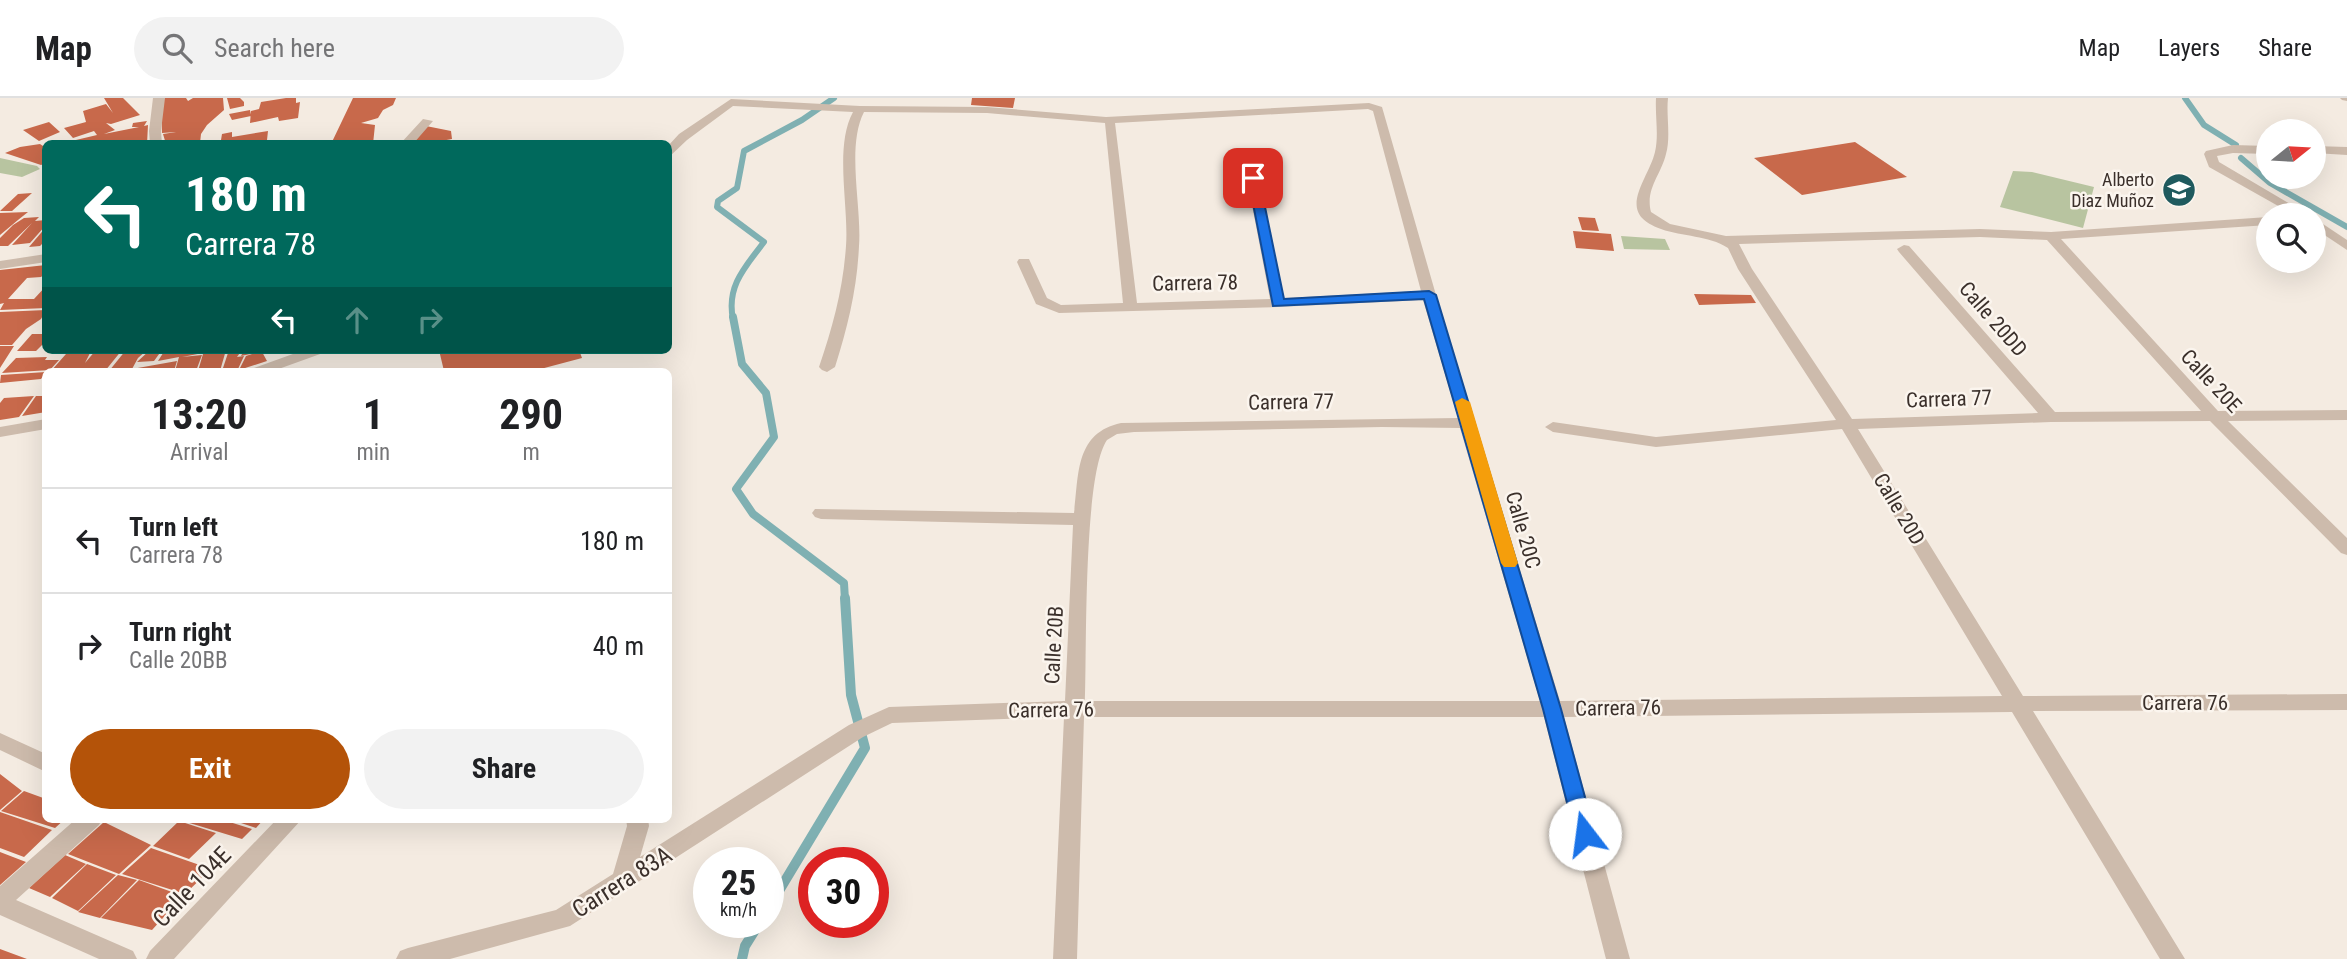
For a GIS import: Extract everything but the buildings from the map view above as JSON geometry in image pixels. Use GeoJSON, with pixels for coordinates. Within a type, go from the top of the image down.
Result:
{"type":"FeatureCollection","features":[{"type":"Feature","properties":{"kind":"street"},"geometry":{"type":"LineString","coordinates":[[156,140],[154,118],[160,107],[159,98]]}},
{"type":"Feature","properties":{"kind":"street"},"geometry":{"type":"LineString","coordinates":[[1662,98],[1661,150],[1653,176],[1644,190],[1642,204],[1650,218],[1658,224],[1723,240],[1980,233],[2051,236],[2256,222]]}},
{"type":"Feature","properties":{"kind":"street"},"geometry":{"type":"LineString","coordinates":[[672,149],[683,137],[731,102],[768,101],[860,109],[853,122],[850,138],[853,242],[850,282],[844,315],[827,367]]}},
{"type":"Feature","properties":{"kind":"street","name":"Calle 20C"},"geometry":{"type":"LineString","coordinates":[[860,109],[987,110],[1106,120],[1368,106],[1378,109],[1429,295],[1552,709],[1618,959]]}},
{"type":"Feature","properties":{"kind":"street"},"geometry":{"type":"LineString","coordinates":[[410,140],[427,121]]}},
{"type":"Feature","properties":{"kind":"street"},"geometry":{"type":"LineString","coordinates":[[1110,124],[1130,305]]}},
{"type":"Feature","properties":{"kind":"street"},"geometry":{"type":"LineString","coordinates":[[2256,150],[2233,149],[2210,154],[2213,164],[2256,188]]}},
{"type":"Feature","properties":{"kind":"street"},"geometry":{"type":"LineString","coordinates":[[2326,150],[2347,151]]}},
{"type":"Feature","properties":{"kind":"street"},"geometry":{"type":"LineString","coordinates":[[1248,153],[1278,303]]}},
{"type":"Feature","properties":{"kind":"street"},"geometry":{"type":"LineString","coordinates":[[2257,189],[2282,203]]}},
{"type":"Feature","properties":{"kind":"street"},"geometry":{"type":"LineString","coordinates":[[2326,231],[2347,246]]}},
{"type":"Feature","properties":{"kind":"street","name":"Calle 20E"},"geometry":{"type":"LineString","coordinates":[[2051,236],[2213,415],[2347,549]]}},
{"type":"Feature","properties":{"kind":"street","name":"Calle 20D"},"geometry":{"type":"LineString","coordinates":[[1723,240],[1733,246],[1745,269],[1846,424],[2173,959]]}},
{"type":"Feature","properties":{"kind":"street","name":"Calle 20DD"},"geometry":{"type":"LineString","coordinates":[[1904,249],[2051,417]]}},
{"type":"Feature","properties":{"kind":"street"},"geometry":{"type":"LineString","coordinates":[[0,265],[42,259]]}},
{"type":"Feature","properties":{"kind":"street","name":"Carrera 78"},"geometry":{"type":"LineString","coordinates":[[1024,262],[1041,301],[1052,307],[1278,303],[1429,295]]}},
{"type":"Feature","properties":{"kind":"street"},"geometry":{"type":"LineString","coordinates":[[267,368],[307,354]]}},
{"type":"Feature","properties":{"kind":"street","name":"Carrera 77"},"geometry":{"type":"LineString","coordinates":[[1553,427],[1656,442],[1846,424],[2051,417],[2347,415]]}},
{"type":"Feature","properties":{"kind":"street","name":"Carrera 77"},"geometry":{"type":"LineString","coordinates":[[1114,429],[1279,424],[1469,424]]}},
{"type":"Feature","properties":{"kind":"street"},"geometry":{"type":"LineString","coordinates":[[0,432],[42,425]]}},
{"type":"Feature","properties":{"kind":"street","name":"Calle 20B"},"geometry":{"type":"LineString","coordinates":[[1065,959],[1082,519],[1093,447],[1100,437],[1114,429]]}},
{"type":"Feature","properties":{"kind":"street"},"geometry":{"type":"LineString","coordinates":[[821,513],[1082,519]]}},
{"type":"Feature","properties":{"kind":"street","name":"Carrera 76"},"geometry":{"type":"LineString","coordinates":[[889,715],[1073,709],[1552,709],[2347,702]]}},
{"type":"Feature","properties":{"kind":"street","name":"Carrera 83A"},"geometry":{"type":"LineString","coordinates":[[408,959],[562,919],[856,731],[889,715]]}},
{"type":"Feature","properties":{"kind":"street"},"geometry":{"type":"LineString","coordinates":[[0,742],[42,762]]}},
{"type":"Feature","properties":{"kind":"street"},"geometry":{"type":"LineString","coordinates":[[87,823],[0,902],[125,959]]}},
{"type":"Feature","properties":{"kind":"street","name":"Calle 104E"},"geometry":{"type":"LineString","coordinates":[[158,959],[287,823]]}},
{"type":"Feature","properties":{"kind":"street"},"geometry":{"type":"LineString","coordinates":[[622,883],[638,823]]}},
{"type":"Feature","properties":{"kind":"green space"},"geometry":{"type":"Polygon","coordinates":[[[0,158],[40,169],[22,177],[0,173],[0,158]]]}},
{"type":"Feature","properties":{"kind":"green space"},"geometry":{"type":"Polygon","coordinates":[[[2013,171],[2032,172],[2094,187],[2083,228],[2000,207],[2013,171]]]}},
{"type":"Feature","properties":{"kind":"green space"},"geometry":{"type":"Polygon","coordinates":[[[1621,236],[1665,239],[1670,250],[1624,249],[1621,236]]]}},
{"type":"Feature","properties":{"kind":"waterway"},"geometry":{"type":"LineString","coordinates":[[733,319],[732,296],[735,286],[744,268],[764,242],[717,207],[718,201],[737,188],[744,151],[802,120],[834,98]]}},
{"type":"Feature","properties":{"kind":"waterway"},"geometry":{"type":"LineString","coordinates":[[2185,98],[2204,125],[2236,145]]}},
{"type":"Feature","properties":{"kind":"waterway"},"geometry":{"type":"LineString","coordinates":[[2241,158],[2270,183],[2347,227]]}},
{"type":"Feature","properties":{"kind":"waterway"},"geometry":{"type":"LineString","coordinates":[[733,317],[742,364],[766,393],[774,437],[736,489],[753,514],[844,583],[845,600]]}},
{"type":"Feature","properties":{"kind":"waterway"},"geometry":{"type":"LineString","coordinates":[[784,882],[865,748],[851,695],[845,598]]}},
{"type":"Feature","properties":{"kind":"waterway"},"geometry":{"type":"LineString","coordinates":[[742,959],[750,938]]}},
{"type":"Feature","properties":{"kind":"slow traffic"},"geometry":{"type":"LineString","coordinates":[[1462,402],[1509,563]]}},
{"type":"Feature","properties":{"kind":"place","name":"Alberto Diaz Muñoz"},"geometry":{"type":"Point","coordinates":[2179,190]}},
{"type":"Feature","properties":{"kind":"route"},"geometry":{"type":"LineString","coordinates":[[1253,178],[1278,303],[1429,295],[1552,709],[1585,834]]}}]}
